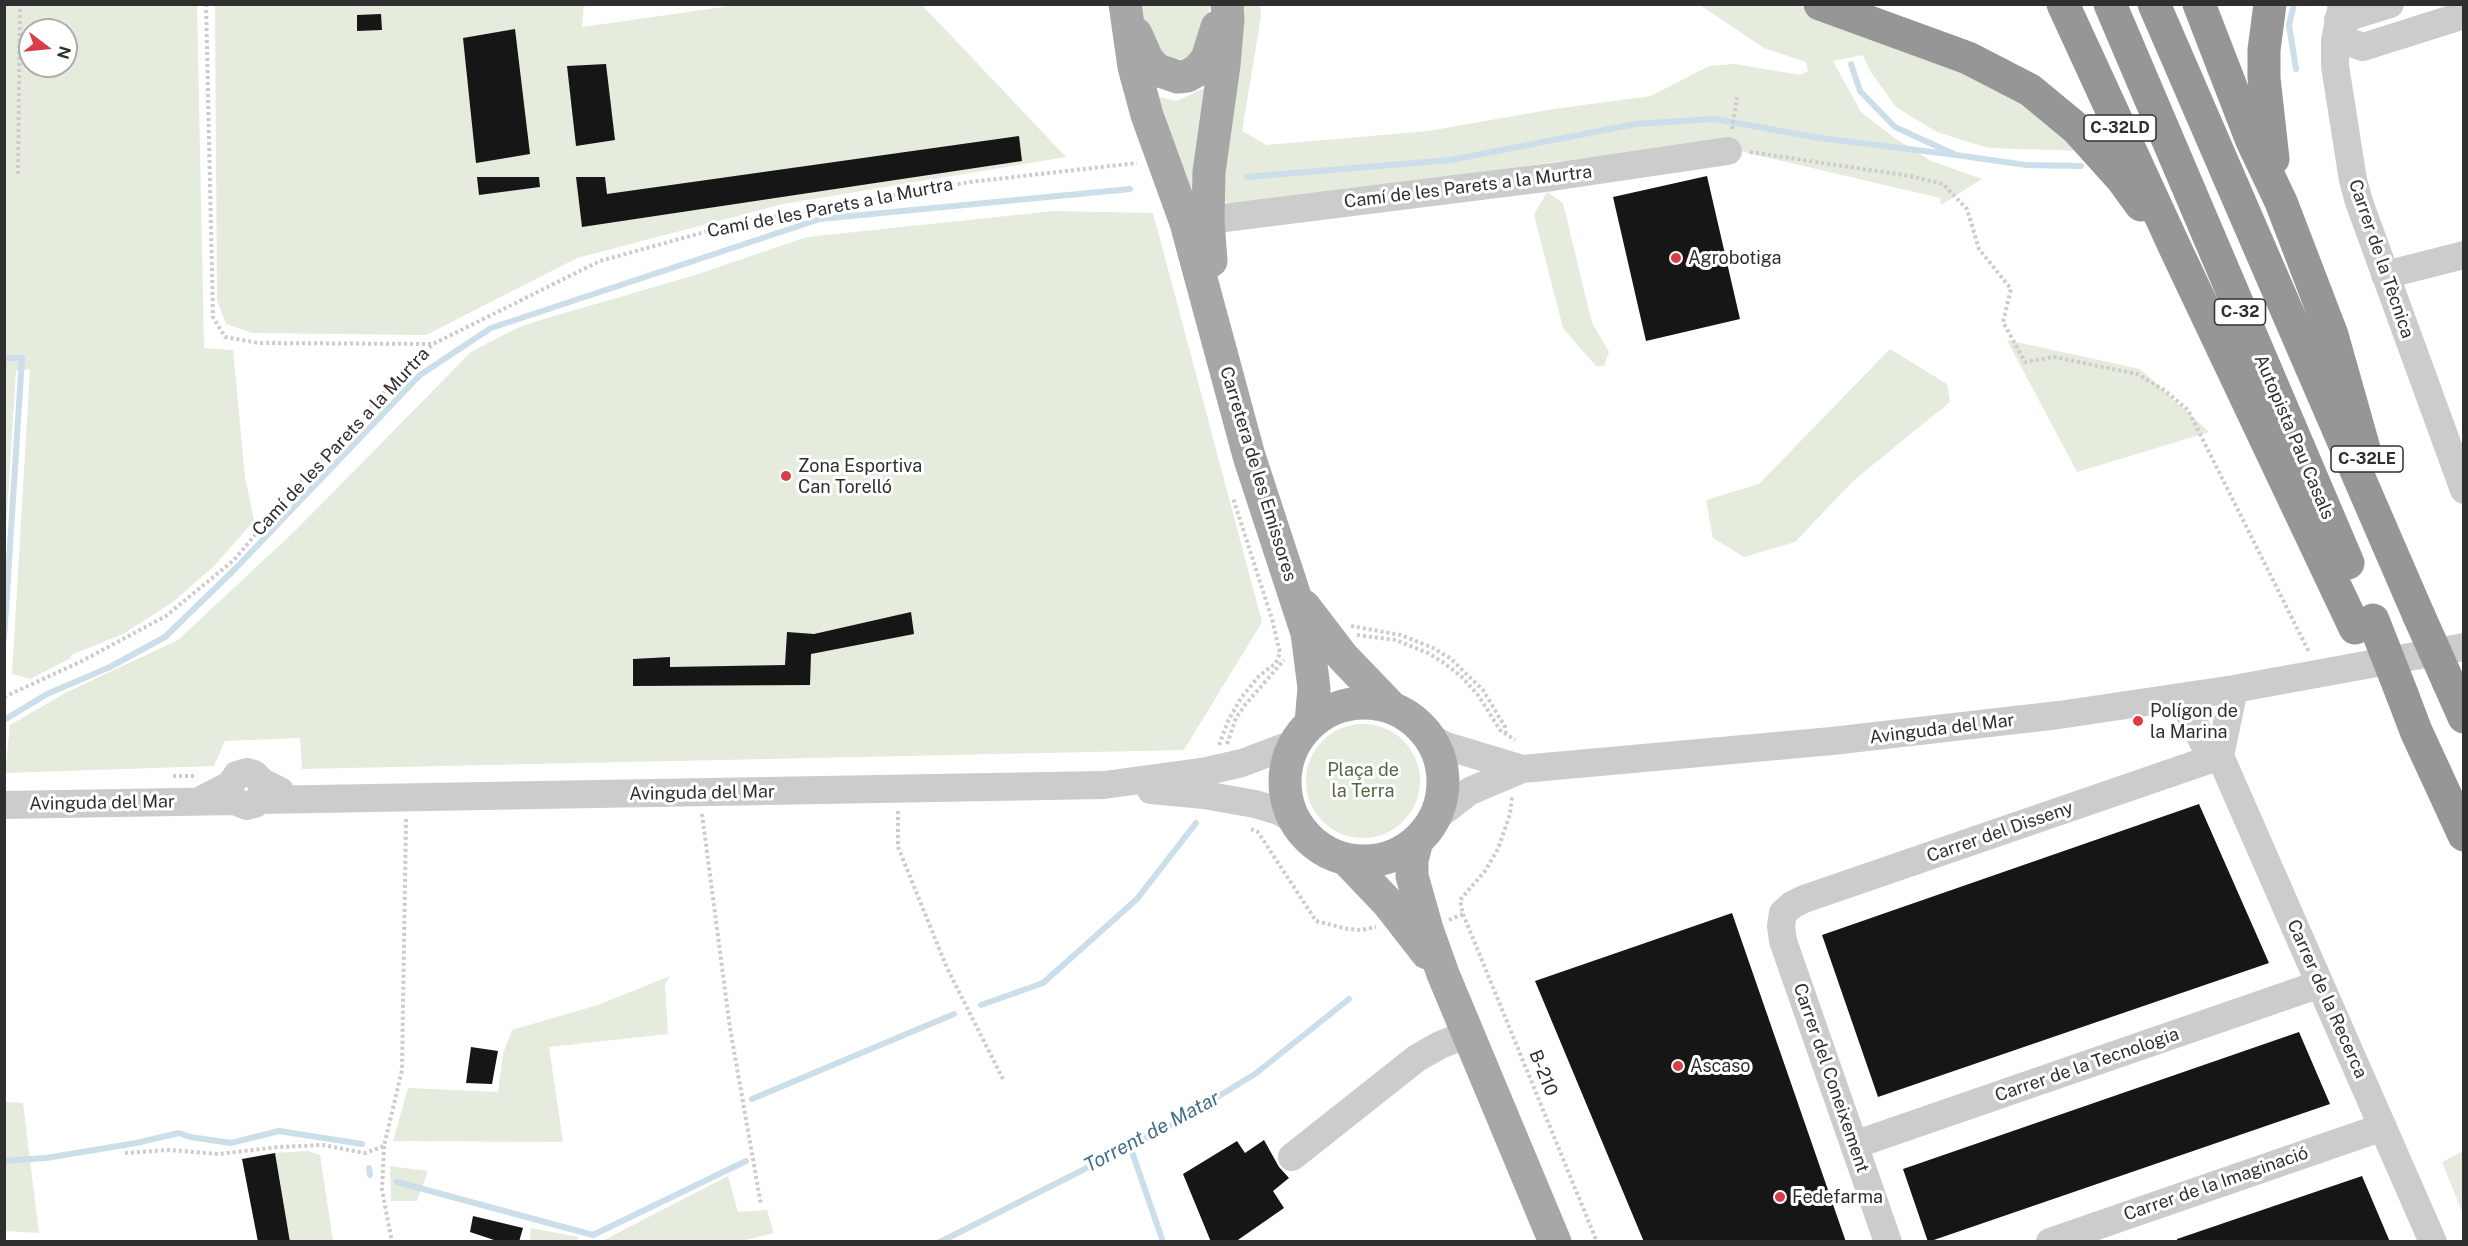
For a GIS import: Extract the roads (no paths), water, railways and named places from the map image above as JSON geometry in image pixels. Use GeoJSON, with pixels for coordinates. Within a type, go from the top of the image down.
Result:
{"type":"FeatureCollection","features":[{"type":"Feature","properties":{"kind":"highway"},"geometry":{"type":"LineString","coordinates":[[1820,4],[1968,58],[2031,90],[2076,128],[2122,179],[2177,252]]}},
{"type":"Feature","properties":{"kind":"highway","name":"C-32LD"},"geometry":{"type":"LineString","coordinates":[[2063,4],[2177,252],[2364,624]]}},
{"type":"Feature","properties":{"kind":"highway","name":"Autopista Pau Casals"},"geometry":{"type":"LineString","coordinates":[[2110,4],[2364,624],[2395,696],[2416,731],[2463,836]]}},
{"type":"Feature","properties":{"kind":"highway","name":"C-32"},"geometry":{"type":"LineString","coordinates":[[2154,4],[2403,584],[2463,717]]}},
{"type":"Feature","properties":{"kind":"highway","name":"C-32LE"},"geometry":{"type":"LineString","coordinates":[[2199,4],[2252,141],[2281,202],[2332,334],[2403,584]]}},
{"type":"Feature","properties":{"kind":"highway"},"geometry":{"type":"LineString","coordinates":[[2270,4],[2264,50],[2264,78],[2269,135],[2281,202]]}},
{"type":"Feature","properties":{"kind":"main road"},"geometry":{"type":"LineString","coordinates":[[1126,9],[1147,59],[1157,70],[1178,77],[1187,76],[1198,70],[1207,59],[1222,4]]}},
{"type":"Feature","properties":{"kind":"main road"},"geometry":{"type":"LineString","coordinates":[[1222,355],[1208,220],[1209,172],[1224,65],[1227,4]]}},
{"type":"Feature","properties":{"kind":"main road"},"geometry":{"type":"LineString","coordinates":[[1126,9],[1134,67],[1147,115],[1186,223],[1222,355]]}},
{"type":"Feature","properties":{"kind":"main road","name":"Carretera de les Emissores"},"geometry":{"type":"LineString","coordinates":[[1222,355],[1256,477],[1307,633],[1314,688],[1303,733]]}},
{"type":"Feature","properties":{"kind":"main road"},"geometry":{"type":"LineString","coordinates":[[1295,593],[1343,657],[1391,707]]}},
{"type":"Feature","properties":{"kind":"main road"},"geometry":{"type":"LineString","coordinates":[[1426,829],[1399,853],[1362,861],[1333,855],[1314,843],[1296,821],[1289,806],[1285,782],[1289,758],[1303,733],[1330,710],[1352,703],[1376,703],[1391,707],[1413,719],[1431,738],[1441,761],[1443,794],[1412,860],[1412,876],[1443,974],[1555,1242]]}},
{"type":"Feature","properties":{"kind":"main road"},"geometry":{"type":"LineString","coordinates":[[1346,859],[1388,903],[1443,974]]}},
{"type":"Feature","properties":{"kind":"street"},"geometry":{"type":"LineString","coordinates":[[2390,4],[2340,12],[2343,34],[2349,42],[2363,47],[2463,15]]}},
{"type":"Feature","properties":{"kind":"street","name":"Carrer de la Tècnica"},"geometry":{"type":"LineString","coordinates":[[2340,12],[2335,66],[2353,180],[2463,490]]}},
{"type":"Feature","properties":{"kind":"street","name":"Camí de les Parets a la Murtra"},"geometry":{"type":"LineString","coordinates":[[1208,220],[1552,177],[1730,140]]}},
{"type":"Feature","properties":{"kind":"street"},"geometry":{"type":"LineString","coordinates":[[2385,275],[2463,255]]}},
{"type":"Feature","properties":{"kind":"street","name":"Avinguda del Mar"},"geometry":{"type":"LineString","coordinates":[[1426,829],[1460,798],[1481,784],[1519,767],[1931,731],[2182,698],[2463,647]]}},
{"type":"Feature","properties":{"kind":"street"},"geometry":{"type":"LineString","coordinates":[[2220,756],[2235,689]]}},
{"type":"Feature","properties":{"kind":"street","name":"Carrer de la Recerca"},"geometry":{"type":"LineString","coordinates":[[2182,698],[2204,742],[2220,756],[2433,1242]]}},
{"type":"Feature","properties":{"kind":"street","name":"Avinguda del Mar"},"geometry":{"type":"LineString","coordinates":[[12,805],[199,801],[246,792],[299,799],[1104,785],[1207,771],[1242,763],[1303,733]]}},
{"type":"Feature","properties":{"kind":"street","name":"Avinguda del Mar"},"geometry":{"type":"LineString","coordinates":[[1431,738],[1446,746],[1519,767]]}},
{"type":"Feature","properties":{"kind":"street","name":"Carrer del Disseny"},"geometry":{"type":"LineString","coordinates":[[1783,913],[1804,899],[2220,756]]}},
{"type":"Feature","properties":{"kind":"street","name":"Avinguda del Mar"},"geometry":{"type":"LineString","coordinates":[[1104,785],[1204,795],[1255,804],[1279,811],[1296,821]]}},
{"type":"Feature","properties":{"kind":"street","name":"Carrer del Coneixement"},"geometry":{"type":"LineString","coordinates":[[1783,913],[1781,926],[1783,941],[1888,1242]]}},
{"type":"Feature","properties":{"kind":"street","name":"Carrer de la Tecnologia"},"geometry":{"type":"LineString","coordinates":[[1854,1145],[2320,984]]}},
{"type":"Feature","properties":{"kind":"street"},"geometry":{"type":"LineString","coordinates":[[1292,1156],[1417,1058],[1440,1045],[1468,1034]]}},
{"type":"Feature","properties":{"kind":"street","name":"Carrer de la Imaginació"},"geometry":{"type":"LineString","coordinates":[[2050,1242],[2383,1127]]}},
{"type":"Feature","properties":{"kind":"waterway"},"geometry":{"type":"LineString","coordinates":[[2294,4],[2289,25],[2296,69]]}},
{"type":"Feature","properties":{"kind":"waterway"},"geometry":{"type":"LineString","coordinates":[[1851,64],[1860,91],[1895,127],[1956,155],[2026,165],[2081,166]]}},
{"type":"Feature","properties":{"kind":"waterway"},"geometry":{"type":"LineString","coordinates":[[1247,177],[1451,160],[1635,124],[1714,119],[1820,138],[1956,155]]}},
{"type":"Feature","properties":{"kind":"waterway"},"geometry":{"type":"LineString","coordinates":[[4,720],[47,694],[110,667],[165,637],[235,569],[420,375],[491,328],[820,219],[1130,189]]}},
{"type":"Feature","properties":{"kind":"waterway"},"geometry":{"type":"LineString","coordinates":[[4,358],[22,358],[4,639]]}},
{"type":"Feature","properties":{"kind":"waterway"},"geometry":{"type":"LineString","coordinates":[[981,1005],[1043,983],[1137,899],[1196,823]]}},
{"type":"Feature","properties":{"kind":"waterway","name":"Torrent de Matar"},"geometry":{"type":"LineString","coordinates":[[940,1242],[1168,1127],[1255,1074],[1349,999]]}},
{"type":"Feature","properties":{"kind":"waterway"},"geometry":{"type":"LineString","coordinates":[[752,1099],[954,1014]]}},
{"type":"Feature","properties":{"kind":"waterway"},"geometry":{"type":"LineString","coordinates":[[4,1161],[46,1158],[136,1143],[179,1133],[190,1137],[231,1143],[279,1131],[362,1144]]}},
{"type":"Feature","properties":{"kind":"waterway"},"geometry":{"type":"LineString","coordinates":[[1130,1146],[1163,1242]]}},
{"type":"Feature","properties":{"kind":"waterway"},"geometry":{"type":"LineString","coordinates":[[397,1182],[593,1235],[746,1161]]}},
{"type":"Feature","properties":{"kind":"waterway"},"geometry":{"type":"LineString","coordinates":[[369,1168],[370,1175]]}},
{"type":"Feature","properties":{"kind":"place","name":"Agrobotiga"},"geometry":{"type":"Point","coordinates":[1676,258]}},
{"type":"Feature","properties":{"kind":"place","name":"Zona Esportiva Can Torelló"},"geometry":{"type":"Point","coordinates":[786,476]}},
{"type":"Feature","properties":{"kind":"place","name":"Polígon de la Marina"},"geometry":{"type":"Point","coordinates":[2138,721]}},
{"type":"Feature","properties":{"kind":"place","name":"Ascaso"},"geometry":{"type":"Point","coordinates":[1678,1066]}},
{"type":"Feature","properties":{"kind":"place","name":"Fedefarma"},"geometry":{"type":"Point","coordinates":[1780,1197]}},
{"type":"Feature","properties":{"kind":"park label","name":"Plaça de la Terra"},"geometry":{"type":"Point","coordinates":[1363,780]}}]}
